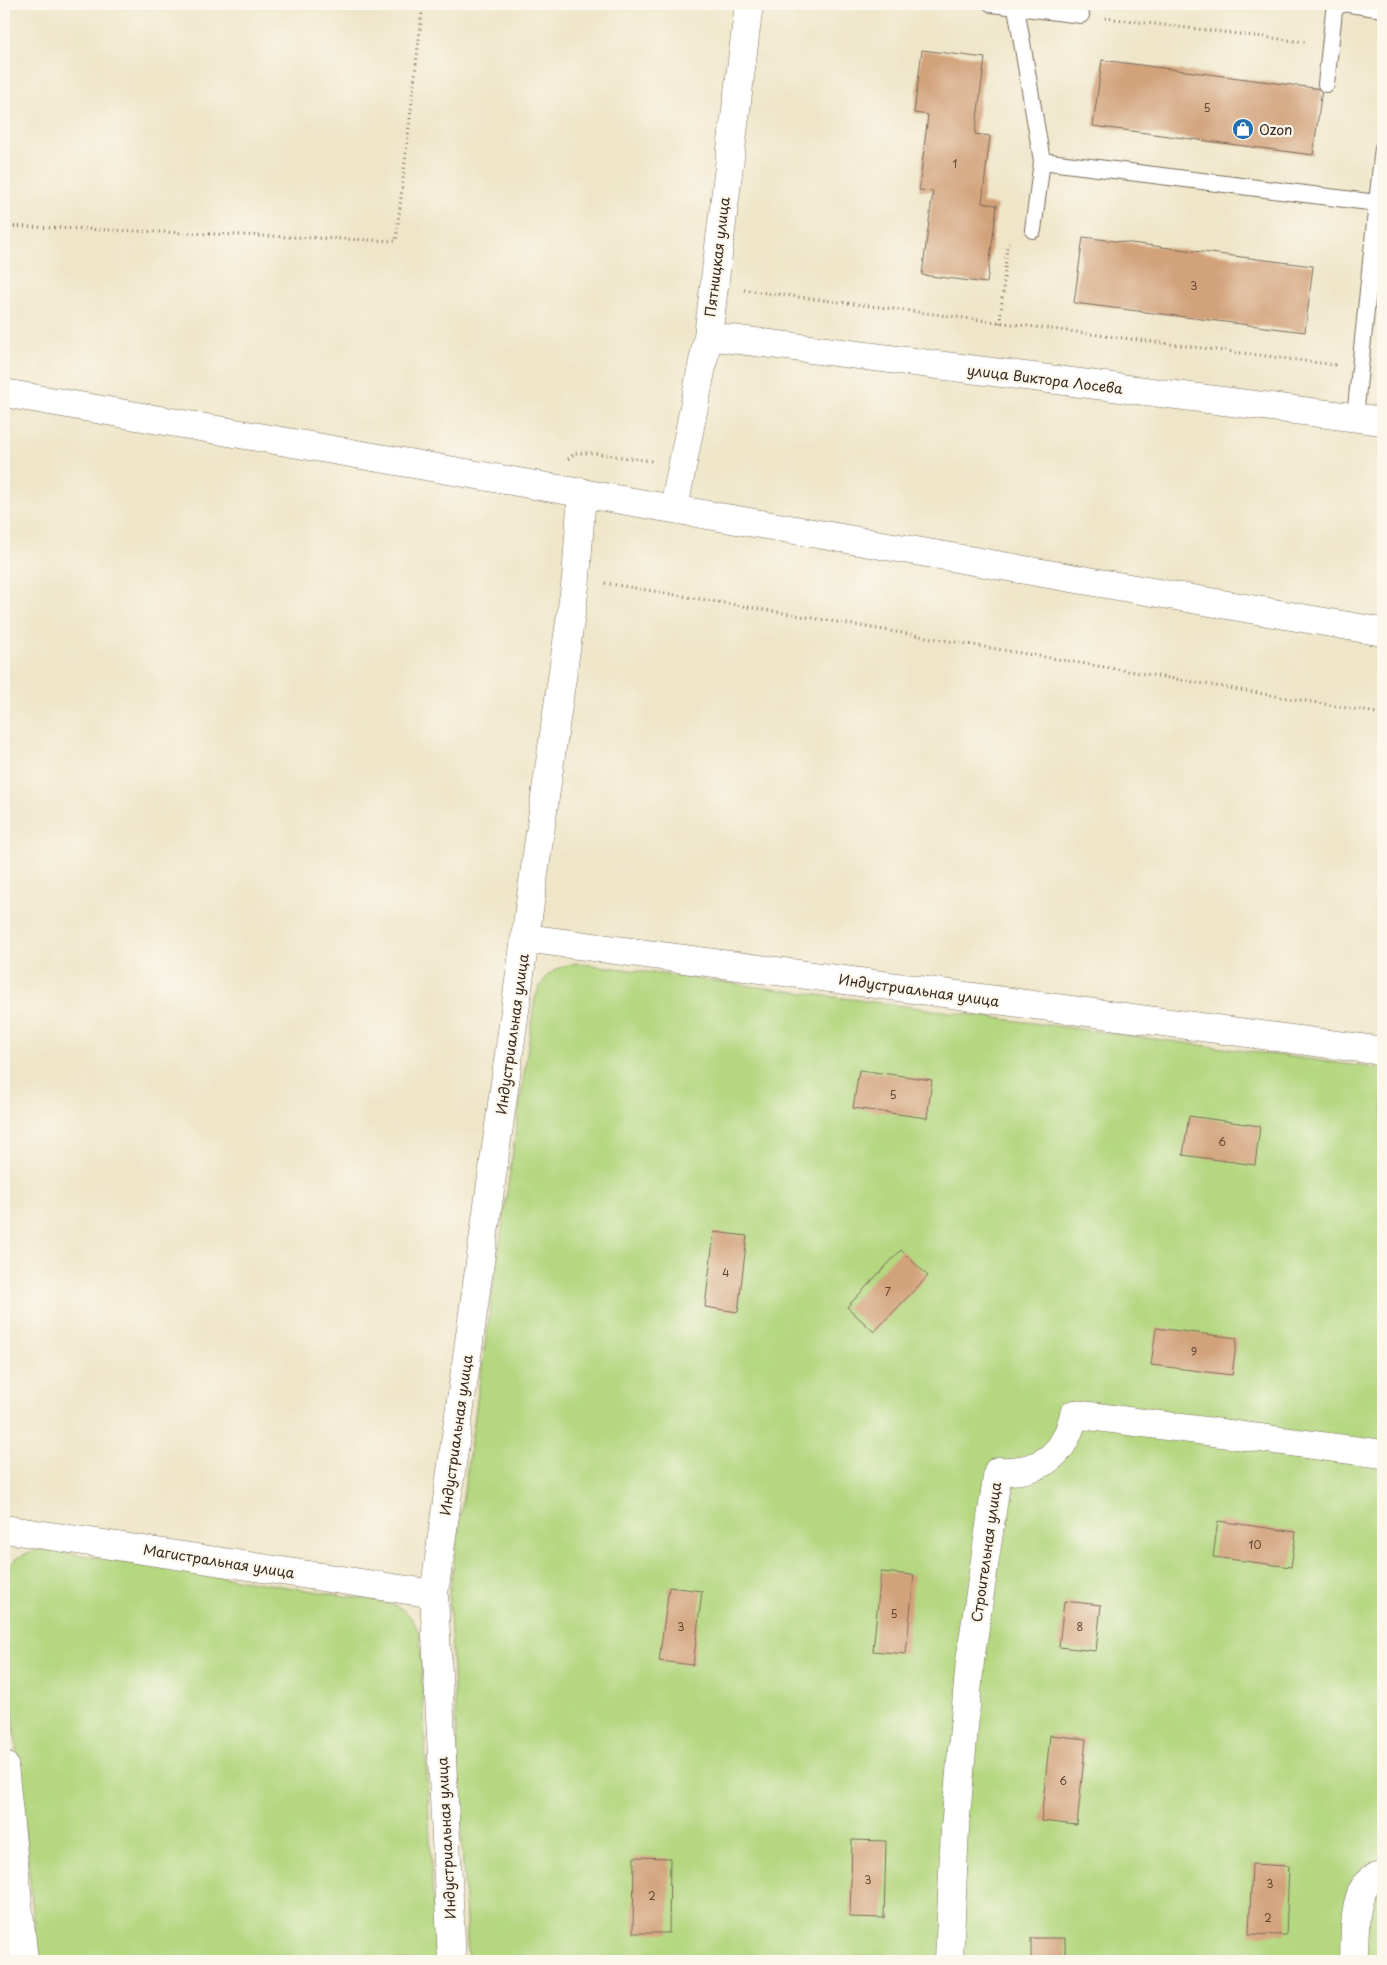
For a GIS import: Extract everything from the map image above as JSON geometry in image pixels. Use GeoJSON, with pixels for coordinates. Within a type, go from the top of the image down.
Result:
{"type":"FeatureCollection","features":[{"type":"Feature","properties":{"kind":"street","name":"Пятницкая улица"},"geometry":{"type":"LineString","coordinates":[[674,508],[708,336],[749,4]]}},
{"type":"Feature","properties":{"kind":"street","name":"улица Виктора Лосева"},"geometry":{"type":"LineString","coordinates":[[708,336],[1383,421]]}},
{"type":"Feature","properties":{"kind":"street"},"geometry":{"type":"LineString","coordinates":[[4,392],[1383,632]]}},
{"type":"Feature","properties":{"kind":"street"},"geometry":{"type":"LineString","coordinates":[[525,938],[576,578],[571,490]]}},
{"type":"Feature","properties":{"kind":"street","name":"Индустриальная улица"},"geometry":{"type":"LineString","coordinates":[[452,1961],[434,1594],[525,938],[1383,1051]]}},
{"type":"Feature","properties":{"kind":"street","name":"Строительная улица"},"geometry":{"type":"LineString","coordinates":[[949,1961],[956,1828],[970,1661],[998,1471],[1016,1472],[1033,1468],[1049,1460],[1062,1447],[1070,1431],[1074,1414],[1383,1454]]}},
{"type":"Feature","properties":{"kind":"street","name":"Магистральная улица"},"geometry":{"type":"LineString","coordinates":[[4,1529],[434,1594]]}},
{"type":"Feature","properties":{"kind":"street"},"geometry":{"type":"LineString","coordinates":[[4,1765],[24,1961]]}},
{"type":"Feature","properties":{"kind":"street"},"geometry":{"type":"LineString","coordinates":[[1354,1961],[1357,1906],[1362,1890],[1372,1878],[1383,1876]]}},
{"type":"Feature","properties":{"kind":"lane"},"geometry":{"type":"LineString","coordinates":[[992,4],[1081,15]]}},
{"type":"Feature","properties":{"kind":"lane"},"geometry":{"type":"LineString","coordinates":[[1326,84],[1334,11],[1338,5],[1344,4]]}},
{"type":"Feature","properties":{"kind":"lane"},"geometry":{"type":"LineString","coordinates":[[1349,4],[1383,8]]}},
{"type":"Feature","properties":{"kind":"lane"},"geometry":{"type":"LineString","coordinates":[[1016,7],[1042,161],[1033,230]]}},
{"type":"Feature","properties":{"kind":"lane"},"geometry":{"type":"LineString","coordinates":[[1355,417],[1383,148]]}},
{"type":"Feature","properties":{"kind":"lane"},"geometry":{"type":"LineString","coordinates":[[1042,161],[1377,203]]}},
{"type":"Feature","properties":{"kind":"path"},"geometry":{"type":"LineString","coordinates":[[4,226],[396,241],[423,4]]}},
{"type":"Feature","properties":{"kind":"path"},"geometry":{"type":"LineString","coordinates":[[1081,15],[1330,45]]}},
{"type":"Feature","properties":{"kind":"path"},"geometry":{"type":"LineString","coordinates":[[1000,323],[1007,247],[1013,239],[1033,230]]}},
{"type":"Feature","properties":{"kind":"path"},"geometry":{"type":"LineString","coordinates":[[714,287],[1360,368]]}},
{"type":"Feature","properties":{"kind":"path"},"geometry":{"type":"LineString","coordinates":[[571,490],[564,462],[575,454],[592,453],[682,466]]}},
{"type":"Feature","properties":{"kind":"path"},"geometry":{"type":"LineString","coordinates":[[576,578],[1383,714]]}},
{"type":"Feature","properties":{"kind":"green space"},"geometry":{"type":"Polygon","coordinates":[[[577,963],[1383,1069],[1383,1961],[468,1961],[449,1595],[535,998],[542,983],[550,973],[577,963]]]}},
{"type":"Feature","properties":{"kind":"green space"},"geometry":{"type":"Polygon","coordinates":[[[43,1549],[378,1601],[394,1605],[410,1616],[420,1636],[436,1961],[38,1961],[4,1626],[4,1576],[10,1565],[19,1557],[43,1549]]]}},
{"type":"Feature","properties":{"kind":"green space"},"geometry":{"type":"Polygon","coordinates":[[[4,1894],[11,1961],[4,1961],[4,1894]]]}},
{"type":"Feature","properties":{"kind":"building"},"geometry":{"type":"Polygon","coordinates":[[[922,50],[985,58],[975,134],[990,136],[982,203],[997,205],[987,283],[922,275],[933,191],[919,190],[928,115],[914,113],[922,50]]]}},
{"type":"Feature","properties":{"kind":"building"},"geometry":{"type":"Polygon","coordinates":[[[1102,60],[1322,89],[1313,155],[1093,126],[1102,60]]]}},
{"type":"Feature","properties":{"kind":"building"},"geometry":{"type":"Polygon","coordinates":[[[1083,237],[1313,266],[1305,332],[1074,303],[1083,237]]]}},
{"type":"Feature","properties":{"kind":"building"},"geometry":{"type":"Polygon","coordinates":[[[859,1070],[932,1080],[927,1118],[853,1108],[859,1070]]]}},
{"type":"Feature","properties":{"kind":"building"},"geometry":{"type":"Polygon","coordinates":[[[1189,1116],[1260,1126],[1255,1165],[1183,1155],[1189,1116]]]}},
{"type":"Feature","properties":{"kind":"building"},"geometry":{"type":"Polygon","coordinates":[[[714,1232],[747,1236],[738,1312],[705,1307],[714,1232]]]}},
{"type":"Feature","properties":{"kind":"building"},"geometry":{"type":"Polygon","coordinates":[[[901,1250],[928,1276],[874,1332],[847,1307],[901,1250]]]}},
{"type":"Feature","properties":{"kind":"building"},"geometry":{"type":"Polygon","coordinates":[[[1156,1328],[1237,1338],[1232,1375],[1151,1365],[1156,1328]]]}},
{"type":"Feature","properties":{"kind":"building"},"geometry":{"type":"Polygon","coordinates":[[[1218,1521],[1296,1532],[1291,1567],[1213,1557],[1218,1521]]]}},
{"type":"Feature","properties":{"kind":"building"},"geometry":{"type":"Polygon","coordinates":[[[881,1572],[914,1575],[906,1654],[873,1651],[881,1572]]]}},
{"type":"Feature","properties":{"kind":"building"},"geometry":{"type":"Polygon","coordinates":[[[669,1587],[702,1591],[693,1665],[659,1661],[669,1587]]]}},
{"type":"Feature","properties":{"kind":"building"},"geometry":{"type":"Polygon","coordinates":[[[1064,1601],[1101,1605],[1096,1651],[1059,1647],[1064,1601]]]}},
{"type":"Feature","properties":{"kind":"building"},"geometry":{"type":"Polygon","coordinates":[[[1050,1735],[1086,1739],[1077,1825],[1041,1821],[1050,1735]]]}},
{"type":"Feature","properties":{"kind":"building"},"geometry":{"type":"Polygon","coordinates":[[[852,1840],[886,1841],[884,1918],[850,1917],[852,1840]]]}},
{"type":"Feature","properties":{"kind":"building"},"geometry":{"type":"Polygon","coordinates":[[[634,1857],[670,1858],[669,1933],[633,1933],[634,1857]]]}},
{"type":"Feature","properties":{"kind":"building"},"geometry":{"type":"Polygon","coordinates":[[[1252,1864],[1289,1866],[1286,1935],[1249,1934],[1252,1864]]]}},
{"type":"Feature","properties":{"kind":"building"},"geometry":{"type":"Polygon","coordinates":[[[1031,1938],[1065,1938],[1065,1961],[1031,1961],[1031,1938]]]}},
{"type":"Feature","properties":{"kind":"place","name":"Ozon"},"geometry":{"type":"Point","coordinates":[1243,129]}}]}
